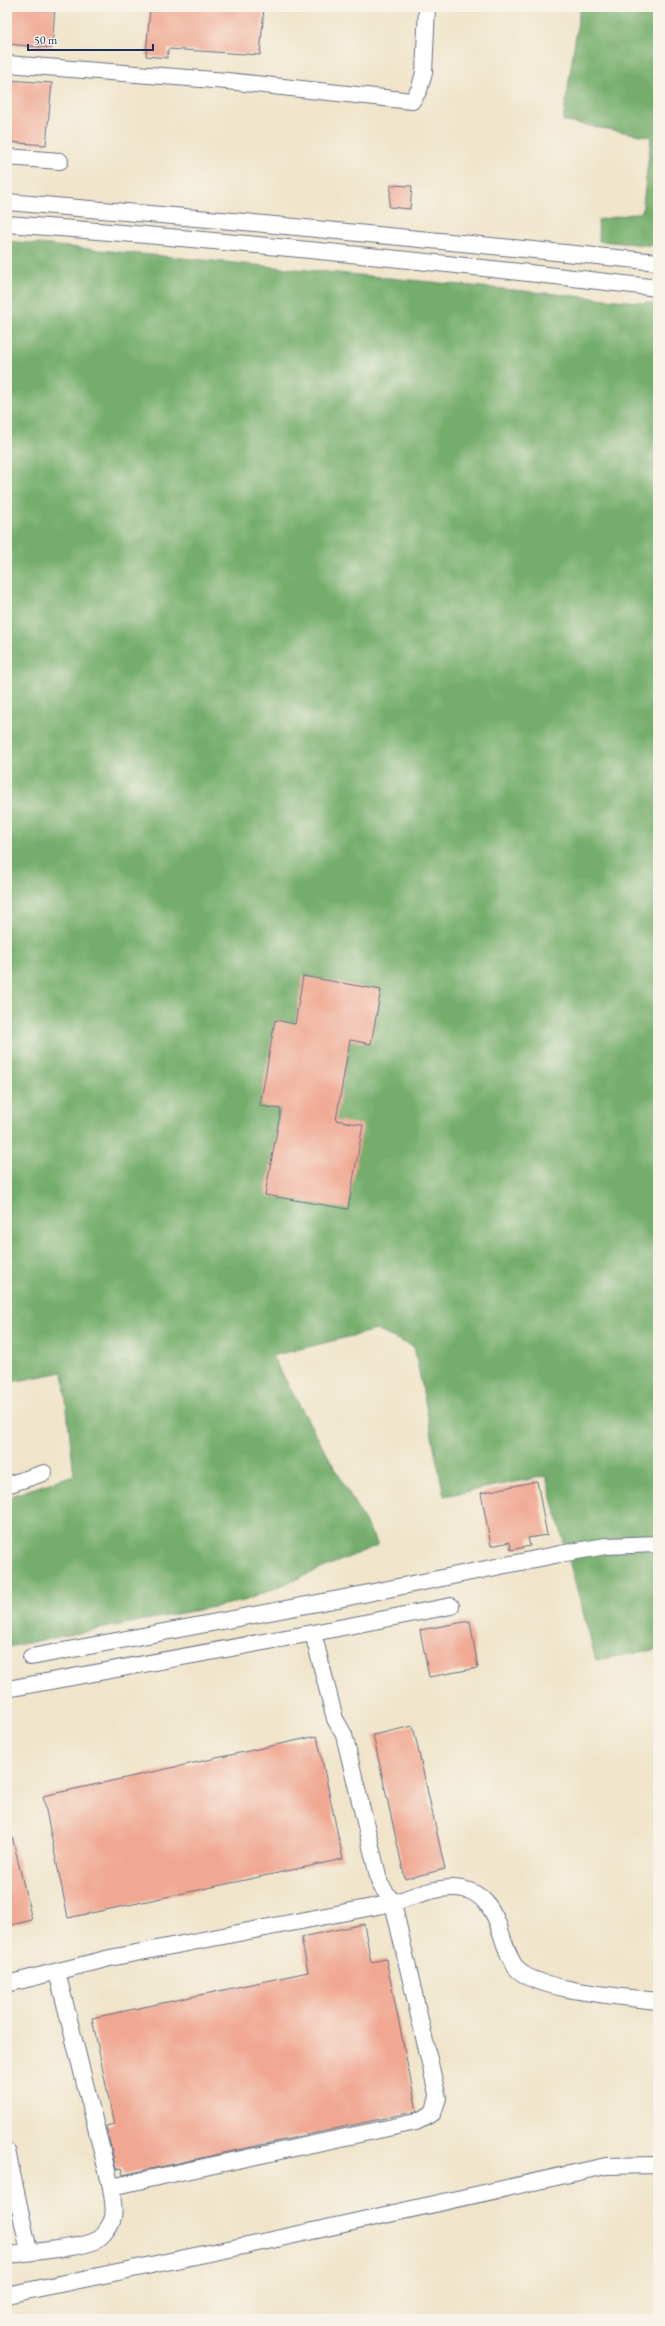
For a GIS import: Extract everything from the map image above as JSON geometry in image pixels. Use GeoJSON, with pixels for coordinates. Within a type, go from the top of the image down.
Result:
{"type":"FeatureCollection","features":[{"type":"Feature","properties":{"kind":"street"},"geometry":{"type":"LineString","coordinates":[[7,64],[227,80],[412,102],[419,90],[424,73],[426,7]]}},
{"type":"Feature","properties":{"kind":"street"},"geometry":{"type":"LineString","coordinates":[[7,157],[60,161]]}},
{"type":"Feature","properties":{"kind":"street"},"geometry":{"type":"LineString","coordinates":[[7,202],[244,222],[658,262]]}},
{"type":"Feature","properties":{"kind":"street"},"geometry":{"type":"LineString","coordinates":[[7,224],[127,233],[458,264],[658,288]]}},
{"type":"Feature","properties":{"kind":"street"},"geometry":{"type":"LineString","coordinates":[[7,1485],[44,1473]]}},
{"type":"Feature","properties":{"kind":"street"},"geometry":{"type":"LineString","coordinates":[[31,1657],[344,1598],[560,1554],[606,1546],[658,1544]]}},
{"type":"Feature","properties":{"kind":"street"},"geometry":{"type":"LineString","coordinates":[[7,1689],[451,1606]]}},
{"type":"Feature","properties":{"kind":"street"},"geometry":{"type":"LineString","coordinates":[[111,2187],[416,2122],[433,2113],[438,2098],[393,1903],[380,1884],[344,1735],[335,1719],[313,1633]]}},
{"type":"Feature","properties":{"kind":"street"},"geometry":{"type":"LineString","coordinates":[[7,1984],[110,1958],[216,1936],[393,1903],[437,1888],[462,1888],[478,1895],[493,1911],[517,1969],[537,1982],[658,2001]]}},
{"type":"Feature","properties":{"kind":"street"},"geometry":{"type":"LineString","coordinates":[[7,2256],[29,2251],[85,2244],[95,2241],[106,2231],[113,2217],[111,2187],[57,1972]]}},
{"type":"Feature","properties":{"kind":"street"},"geometry":{"type":"LineString","coordinates":[[7,2151],[29,2251]]}},
{"type":"Feature","properties":{"kind":"street"},"geometry":{"type":"LineString","coordinates":[[7,2295],[272,2240],[606,2166],[658,2165]]}},
{"type":"Feature","properties":{"kind":"green space"},"geometry":{"type":"Polygon","coordinates":[[[580,7],[658,7],[658,246],[599,241],[598,220],[642,212],[651,137],[563,121],[580,7]]]}},
{"type":"Feature","properties":{"kind":"green space"},"geometry":{"type":"Polygon","coordinates":[[[7,241],[658,304],[658,1649],[596,1660],[546,1476],[444,1496],[414,1347],[376,1330],[272,1356],[378,1545],[244,1601],[7,1647],[7,1502],[13,1495],[74,1475],[63,1372],[7,1383],[7,241]]]}},
{"type":"Feature","properties":{"kind":"building"},"geometry":{"type":"Polygon","coordinates":[[[7,7],[55,7],[52,48],[7,44],[7,7]]]}},
{"type":"Feature","properties":{"kind":"building"},"geometry":{"type":"Polygon","coordinates":[[[150,7],[264,7],[260,55],[168,49],[167,58],[146,56],[150,7]]]}},
{"type":"Feature","properties":{"kind":"building"},"geometry":{"type":"Polygon","coordinates":[[[7,80],[52,83],[46,145],[7,142],[7,80]]]}},
{"type":"Feature","properties":{"kind":"building"},"geometry":{"type":"Polygon","coordinates":[[[391,185],[412,186],[410,209],[389,207],[391,185]]]}},
{"type":"Feature","properties":{"kind":"building"},"geometry":{"type":"Polygon","coordinates":[[[303,976],[381,990],[371,1044],[350,1040],[336,1120],[363,1125],[348,1209],[265,1195],[281,1109],[260,1106],[275,1020],[295,1024],[303,976]]]}},
{"type":"Feature","properties":{"kind":"building"},"geometry":{"type":"Polygon","coordinates":[[[537,1481],[547,1535],[528,1538],[530,1546],[511,1550],[510,1542],[491,1546],[481,1493],[537,1481]]]}},
{"type":"Feature","properties":{"kind":"building"},"geometry":{"type":"Polygon","coordinates":[[[470,1621],[478,1668],[429,1677],[420,1630],[470,1621]]]}},
{"type":"Feature","properties":{"kind":"building"},"geometry":{"type":"Polygon","coordinates":[[[413,1726],[445,1869],[405,1879],[373,1735],[413,1726]]]}},
{"type":"Feature","properties":{"kind":"building"},"geometry":{"type":"Polygon","coordinates":[[[317,1736],[343,1859],[68,1918],[43,1796],[317,1736]]]}},
{"type":"Feature","properties":{"kind":"building"},"geometry":{"type":"Polygon","coordinates":[[[7,1836],[12,1836],[32,1920],[7,1926],[7,1836]]]}},
{"type":"Feature","properties":{"kind":"building"},"geometry":{"type":"Polygon","coordinates":[[[364,1924],[371,1962],[386,1959],[417,2111],[123,2175],[121,2168],[116,2169],[106,2126],[114,2124],[92,2018],[308,1972],[301,1937],[364,1924]]]}}]}
